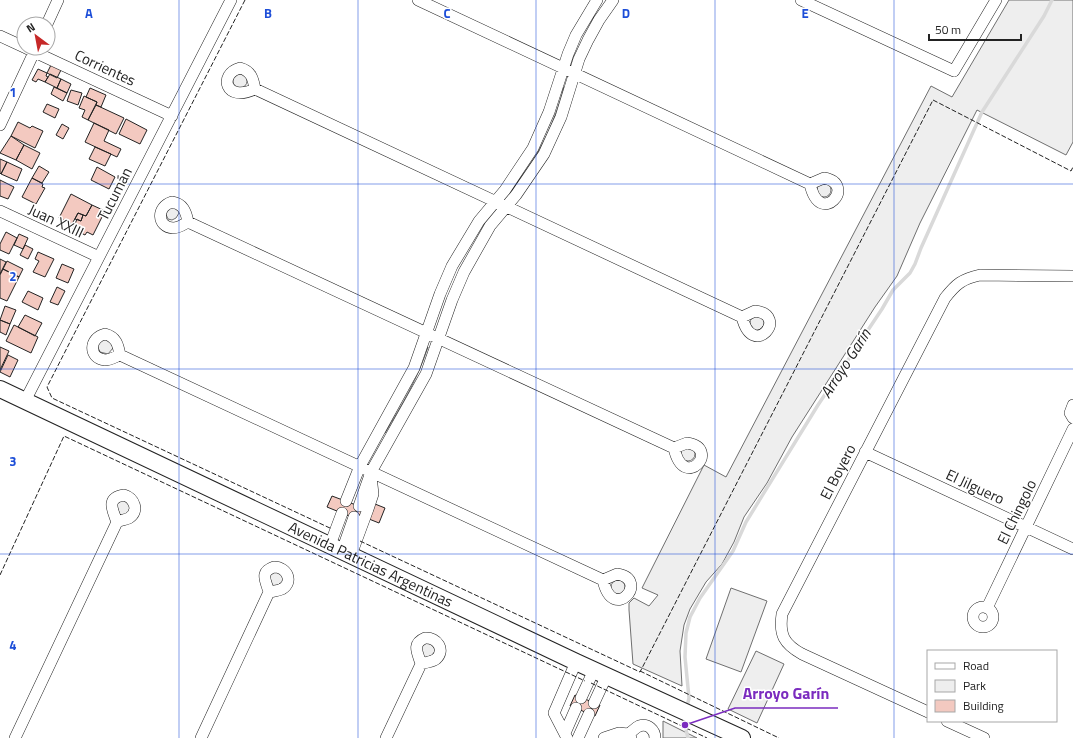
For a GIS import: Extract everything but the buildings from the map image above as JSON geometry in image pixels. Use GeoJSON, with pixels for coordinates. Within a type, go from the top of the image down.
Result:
{"type":"FeatureCollection","features":[{"type":"Feature","properties":{"kind":"street"},"geometry":{"type":"LineString","coordinates":[[51,16],[58,0]]}},
{"type":"Feature","properties":{"kind":"street","name":"Tucumán"},"geometry":{"type":"LineString","coordinates":[[26,401],[231,0]]}},
{"type":"Feature","properties":{"kind":"street"},"geometry":{"type":"LineString","coordinates":[[418,0],[810,184]]}},
{"type":"Feature","properties":{"kind":"street"},"geometry":{"type":"LineString","coordinates":[[346,501],[360,466],[414,368],[440,294],[452,266],[479,221],[521,167],[542,130],[576,35],[598,0]]}},
{"type":"Feature","properties":{"kind":"street"},"geometry":{"type":"LineString","coordinates":[[359,506],[371,472],[426,374],[452,300],[464,272],[490,226],[532,172],[547,148],[561,117],[579,59],[599,20],[613,0]]}},
{"type":"Feature","properties":{"kind":"street"},"geometry":{"type":"LineString","coordinates":[[801,0],[954,71],[996,0]]}},
{"type":"Feature","properties":{"kind":"street","name":"Corrientes"},"geometry":{"type":"LineString","coordinates":[[0,36],[16,43]]}},
{"type":"Feature","properties":{"kind":"street"},"geometry":{"type":"LineString","coordinates":[[0,125],[27,56]]}},
{"type":"Feature","properties":{"kind":"street","name":"Corrientes"},"geometry":{"type":"LineString","coordinates":[[45,56],[172,116]]}},
{"type":"Feature","properties":{"kind":"street"},"geometry":{"type":"LineString","coordinates":[[255,89],[742,317]]}},
{"type":"Feature","properties":{"kind":"street","name":"Juan XXIII"},"geometry":{"type":"LineString","coordinates":[[0,211],[99,257]]}},
{"type":"Feature","properties":{"kind":"street"},"geometry":{"type":"LineString","coordinates":[[188,222],[674,448]]}},
{"type":"Feature","properties":{"kind":"street","name":"El Boyero"},"geometry":{"type":"LineString","coordinates":[[927,712],[802,654],[788,644],[783,636],[780,626],[782,614],[945,298],[955,285],[967,278],[980,275],[1073,276]]}},
{"type":"Feature","properties":{"kind":"street"},"geometry":{"type":"LineString","coordinates":[[120,354],[603,580]]}},
{"type":"Feature","properties":{"kind":"street","name":"Avenida Patricias Argentinas"},"geometry":{"type":"LineString","coordinates":[[0,389],[576,662],[742,738]]}},
{"type":"Feature","properties":{"kind":"street"},"geometry":{"type":"LineString","coordinates":[[1073,405],[1070,414],[1073,418]]}},
{"type":"Feature","properties":{"kind":"street","name":"El Chingolo"},"geometry":{"type":"LineString","coordinates":[[987,608],[1073,429]]}},
{"type":"Feature","properties":{"kind":"street","name":"El Jilguero"},"geometry":{"type":"LineString","coordinates":[[865,452],[1073,549]]}},
{"type":"Feature","properties":{"kind":"street"},"geometry":{"type":"LineString","coordinates":[[341,550],[368,509],[373,494],[371,472]]}},
{"type":"Feature","properties":{"kind":"street"},"geometry":{"type":"LineString","coordinates":[[341,550],[342,513]]}},
{"type":"Feature","properties":{"kind":"street"},"geometry":{"type":"LineString","coordinates":[[341,550],[354,517]]}},
{"type":"Feature","properties":{"kind":"street"},"geometry":{"type":"LineString","coordinates":[[15,738],[117,522]]}},
{"type":"Feature","properties":{"kind":"street"},"geometry":{"type":"LineString","coordinates":[[201,738],[269,592]]}},
{"type":"Feature","properties":{"kind":"street"},"geometry":{"type":"LineString","coordinates":[[566,735],[554,712],[576,662]]}},
{"type":"Feature","properties":{"kind":"street"},"geometry":{"type":"LineString","coordinates":[[386,738],[421,664]]}},
{"type":"Feature","properties":{"kind":"street"},"geometry":{"type":"LineString","coordinates":[[580,698],[600,672]]}},
{"type":"Feature","properties":{"kind":"street"},"geometry":{"type":"LineString","coordinates":[[594,703],[600,672]]}},
{"type":"Feature","properties":{"kind":"street"},"geometry":{"type":"LineString","coordinates":[[566,735],[576,708]]}},
{"type":"Feature","properties":{"kind":"street"},"geometry":{"type":"LineString","coordinates":[[578,738],[589,714]]}},
{"type":"Feature","properties":{"kind":"street"},"geometry":{"type":"LineString","coordinates":[[949,722],[984,738]]}},
{"type":"Feature","properties":{"kind":"street"},"geometry":{"type":"LineString","coordinates":[[604,738],[619,733],[630,736],[636,728],[644,726],[652,729],[655,738]]}},
{"type":"Feature","properties":{"kind":"green space"},"geometry":{"type":"Polygon","coordinates":[[[1009,0],[1073,0],[1073,142],[1066,155],[977,110],[920,223],[897,276],[875,307],[792,437],[767,483],[744,517],[734,542],[722,564],[706,582],[690,609],[684,625],[680,651],[682,686],[633,664],[629,603],[634,598],[649,606],[658,595],[642,588],[704,465],[726,477],[931,86],[952,97],[1009,0]]]}},
{"type":"Feature","properties":{"kind":"green space"},"geometry":{"type":"Polygon","coordinates":[[[240,74],[245,76],[247,81],[245,86],[240,88],[235,86],[233,81],[235,76],[240,74]]]}},
{"type":"Feature","properties":{"kind":"green space"},"geometry":{"type":"Polygon","coordinates":[[[564,87],[555,115],[543,143],[528,169],[509,192],[564,87]]]}},
{"type":"Feature","properties":{"kind":"green space"},"geometry":{"type":"Polygon","coordinates":[[[824,183],[829,185],[831,190],[829,195],[824,197],[819,195],[817,190],[819,185],[824,183]]]}},
{"type":"Feature","properties":{"kind":"green space"},"geometry":{"type":"Polygon","coordinates":[[[172,206],[178,210],[179,213],[176,218],[172,220],[168,219],[165,212],[172,206]]]}},
{"type":"Feature","properties":{"kind":"green space"},"geometry":{"type":"Polygon","coordinates":[[[757,316],[762,318],[764,323],[762,328],[757,330],[752,328],[750,323],[752,318],[757,316]]]}},
{"type":"Feature","properties":{"kind":"green space"},"geometry":{"type":"Polygon","coordinates":[[[110,339],[113,348],[108,354],[100,352],[97,345],[100,340],[110,339]]]}},
{"type":"Feature","properties":{"kind":"green space"},"geometry":{"type":"Polygon","coordinates":[[[428,347],[403,402],[385,433],[428,347]]]}},
{"type":"Feature","properties":{"kind":"green space"},"geometry":{"type":"Polygon","coordinates":[[[688,447],[693,449],[695,454],[693,459],[688,461],[683,459],[681,454],[683,449],[688,447]]]}},
{"type":"Feature","properties":{"kind":"green space"},"geometry":{"type":"Polygon","coordinates":[[[125,500],[130,505],[129,513],[122,516],[120,515],[116,504],[117,502],[125,500]]]}},
{"type":"Feature","properties":{"kind":"green space"},"geometry":{"type":"Polygon","coordinates":[[[272,571],[283,574],[283,582],[276,586],[272,585],[269,574],[272,571]]]}},
{"type":"Feature","properties":{"kind":"green space"},"geometry":{"type":"Polygon","coordinates":[[[618,580],[623,582],[625,587],[623,592],[618,594],[613,592],[611,587],[613,582],[618,580]]]}},
{"type":"Feature","properties":{"kind":"green space"},"geometry":{"type":"Polygon","coordinates":[[[731,588],[767,601],[741,672],[706,659],[731,588]]]}},
{"type":"Feature","properties":{"kind":"green space"},"geometry":{"type":"Polygon","coordinates":[[[424,643],[432,644],[435,650],[434,655],[424,658],[420,646],[424,643]]]}},
{"type":"Feature","properties":{"kind":"green space"},"geometry":{"type":"Polygon","coordinates":[[[756,651],[784,664],[757,723],[728,709],[756,651]]]}},
{"type":"Feature","properties":{"kind":"green space"},"geometry":{"type":"Polygon","coordinates":[[[663,721],[697,738],[663,738],[663,721]]]}},
{"type":"Feature","properties":{"kind":"waterway","name":"Arroyo Garín"},"geometry":{"type":"LineString","coordinates":[[687,707],[689,698],[685,657],[686,633],[690,617],[700,598],[733,551],[746,522],[818,405],[893,290],[910,273],[982,112],[1044,16],[1052,0]]}},
{"type":"Feature","properties":{"kind":"waterway","name":"Arroyo Garín"},"geometry":{"type":"LineString","coordinates":[[685,717],[688,738]]}},
{"type":"Feature","properties":{"kind":"fence"},"geometry":{"type":"LineString","coordinates":[[245,0],[47,387],[52,398],[332,529]]}},
{"type":"Feature","properties":{"kind":"fence"},"geometry":{"type":"LineString","coordinates":[[933,100],[1071,171],[1073,167]]}},
{"type":"Feature","properties":{"kind":"fence"},"geometry":{"type":"LineString","coordinates":[[360,541],[640,672],[933,100]]}},
{"type":"Feature","properties":{"kind":"fence"},"geometry":{"type":"LineString","coordinates":[[0,575],[64,436],[585,681]]}},
{"type":"Feature","properties":{"kind":"fence"},"geometry":{"type":"LineString","coordinates":[[640,671],[779,738]]}},
{"type":"Feature","properties":{"kind":"fence"},"geometry":{"type":"LineString","coordinates":[[591,683],[707,738]]}},
{"type":"Feature","properties":{"kind":"place","name":"Arroyo Garín"},"geometry":{"type":"Point","coordinates":[685,725]}}]}
